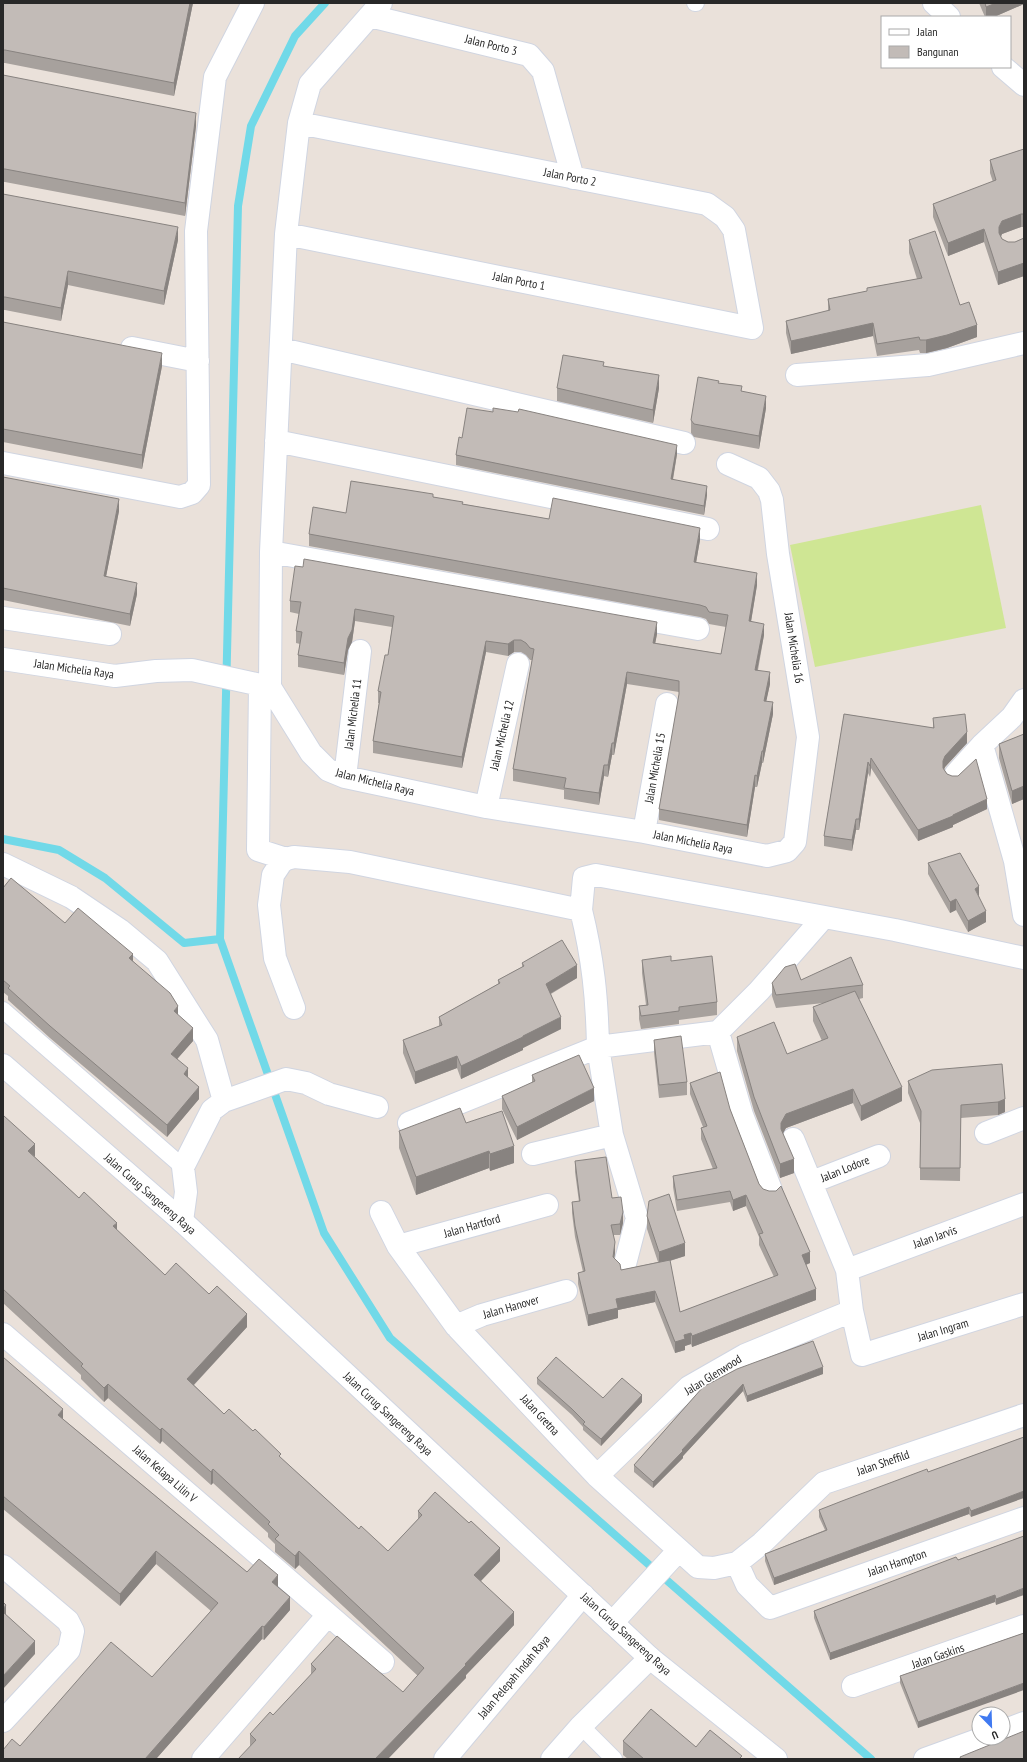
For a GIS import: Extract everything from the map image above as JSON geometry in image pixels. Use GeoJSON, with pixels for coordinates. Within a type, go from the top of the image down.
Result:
{"type":"FeatureCollection","features":[{"type":"Feature","properties":{"kind":"street"},"geometry":{"type":"LineString","coordinates":[[3,463],[180,497],[192,493],[199,485],[196,231],[215,77],[253,3]]}},
{"type":"Feature","properties":{"kind":"street"},"geometry":{"type":"LineString","coordinates":[[934,3],[948,16]]}},
{"type":"Feature","properties":{"kind":"street"},"geometry":{"type":"LineString","coordinates":[[286,860],[258,850],[261,685],[272,552],[286,234],[299,123],[310,84],[376,9]]}},
{"type":"Feature","properties":{"kind":"street","name":"Jalan Porto 3"},"geometry":{"type":"LineString","coordinates":[[376,9],[529,55],[542,71],[573,178]]}},
{"type":"Feature","properties":{"kind":"street"},"geometry":{"type":"LineString","coordinates":[[1004,68],[1024,85]]}},
{"type":"Feature","properties":{"kind":"street"},"geometry":{"type":"LineString","coordinates":[[187,112],[210,116]]}},
{"type":"Feature","properties":{"kind":"street","name":"Jalan Porto 2"},"geometry":{"type":"LineString","coordinates":[[299,123],[707,204],[725,217],[734,230],[752,328]]}},
{"type":"Feature","properties":{"kind":"street"},"geometry":{"type":"LineString","coordinates":[[173,227],[196,231]]}},
{"type":"Feature","properties":{"kind":"street","name":"Jalan Porto 1"},"geometry":{"type":"LineString","coordinates":[[286,234],[752,328]]}},
{"type":"Feature","properties":{"kind":"street"},"geometry":{"type":"LineString","coordinates":[[797,375],[928,365],[1024,343]]}},
{"type":"Feature","properties":{"kind":"street"},"geometry":{"type":"LineString","coordinates":[[112,344],[198,361]]}},
{"type":"Feature","properties":{"kind":"street"},"geometry":{"type":"LineString","coordinates":[[280,349],[684,443]]}},
{"type":"Feature","properties":{"kind":"street"},"geometry":{"type":"LineString","coordinates":[[276,441],[708,529]]}},
{"type":"Feature","properties":{"kind":"street","name":"Jalan Michelia 16"},"geometry":{"type":"LineString","coordinates":[[728,464],[759,478],[769,491],[772,500],[778,554],[808,737],[795,842],[787,851]]}},
{"type":"Feature","properties":{"kind":"street"},"geometry":{"type":"LineString","coordinates":[[272,552],[698,629]]}},
{"type":"Feature","properties":{"kind":"street"},"geometry":{"type":"LineString","coordinates":[[3,618],[110,634]]}},
{"type":"Feature","properties":{"kind":"street","name":"Jalan Michelia 11"},"geometry":{"type":"LineString","coordinates":[[345,777],[360,651]]}},
{"type":"Feature","properties":{"kind":"street","name":"Jalan Michelia Raya"},"geometry":{"type":"LineString","coordinates":[[3,659],[116,676],[171,670],[192,670],[261,685],[311,753],[328,770],[345,777],[486,807],[644,832],[767,856],[787,851]]}},
{"type":"Feature","properties":{"kind":"street","name":"Jalan Michelia 12"},"geometry":{"type":"LineString","coordinates":[[486,807],[518,664]]}},
{"type":"Feature","properties":{"kind":"street"},"geometry":{"type":"LineString","coordinates":[[955,775],[982,745],[1012,717],[1024,700]]}},
{"type":"Feature","properties":{"kind":"street","name":"Jalan Michelia 15"},"geometry":{"type":"LineString","coordinates":[[644,832],[667,704]]}},
{"type":"Feature","properties":{"kind":"street"},"geometry":{"type":"LineString","coordinates":[[982,745],[1015,861],[1024,915]]}},
{"type":"Feature","properties":{"kind":"street"},"geometry":{"type":"LineString","coordinates":[[294,1008],[275,958],[269,905],[273,875],[281,863],[294,857],[350,862],[581,910]]}},
{"type":"Feature","properties":{"kind":"street"},"geometry":{"type":"LineString","coordinates":[[3,864],[71,897],[120,930],[157,961],[207,1040],[224,1100]]}},
{"type":"Feature","properties":{"kind":"street"},"geometry":{"type":"LineString","coordinates":[[624,1264],[637,1218],[612,1135],[598,1047],[597,999],[589,944],[581,910],[584,878],[596,875],[823,918],[895,930],[1024,958]]}},
{"type":"Feature","properties":{"kind":"street"},"geometry":{"type":"LineString","coordinates":[[409,1123],[598,1047],[718,1032],[759,991],[823,918]]}},
{"type":"Feature","properties":{"kind":"street"},"geometry":{"type":"LineString","coordinates":[[718,1032],[742,1114],[771,1190]]}},
{"type":"Feature","properties":{"kind":"street","name":"Jalan Curug Sangereng Raya"},"geometry":{"type":"LineString","coordinates":[[3,1065],[182,1221],[583,1595],[618,1617],[650,1658],[776,1759]]}},
{"type":"Feature","properties":{"kind":"street"},"geometry":{"type":"LineString","coordinates":[[182,1221],[186,1192],[183,1167],[212,1110],[224,1100],[286,1078],[306,1083],[329,1094],[376,1107]]}},
{"type":"Feature","properties":{"kind":"street"},"geometry":{"type":"LineString","coordinates":[[986,1133],[1024,1118]]}},
{"type":"Feature","properties":{"kind":"street"},"geometry":{"type":"LineString","coordinates":[[533,1154],[612,1135]]}},
{"type":"Feature","properties":{"kind":"street"},"geometry":{"type":"LineString","coordinates":[[793,1139],[847,1270],[852,1311]]}},
{"type":"Feature","properties":{"kind":"street","name":"Jalan Lodore"},"geometry":{"type":"LineString","coordinates":[[812,1182],[879,1156]]}},
{"type":"Feature","properties":{"kind":"street","name":"Jalan Jarvis"},"geometry":{"type":"LineString","coordinates":[[847,1270],[1024,1204]]}},
{"type":"Feature","properties":{"kind":"street","name":"Jalan Hartford"},"geometry":{"type":"LineString","coordinates":[[398,1246],[547,1205]]}},
{"type":"Feature","properties":{"kind":"street","name":"Jalan Gretna"},"geometry":{"type":"LineString","coordinates":[[381,1212],[398,1246],[456,1326],[597,1476],[698,1567],[714,1568],[737,1563]]}},
{"type":"Feature","properties":{"kind":"street","name":"Jalan Hanover"},"geometry":{"type":"LineString","coordinates":[[456,1326],[482,1315],[566,1291]]}},
{"type":"Feature","properties":{"kind":"street","name":"Jalan Ingram"},"geometry":{"type":"LineString","coordinates":[[852,1311],[862,1355],[1024,1304]]}},
{"type":"Feature","properties":{"kind":"street","name":"Jalan Glenwood"},"geometry":{"type":"LineString","coordinates":[[597,1476],[689,1388],[745,1355],[852,1311]]}},
{"type":"Feature","properties":{"kind":"street","name":"Jalan Kelapa Lilin V"},"geometry":{"type":"LineString","coordinates":[[3,1334],[382,1662]]}},
{"type":"Feature","properties":{"kind":"street","name":"Jalan Sheffild"},"geometry":{"type":"LineString","coordinates":[[737,1563],[762,1543],[824,1483],[1024,1414]]}},
{"type":"Feature","properties":{"kind":"street","name":"Jalan Hampton"},"geometry":{"type":"LineString","coordinates":[[737,1563],[747,1585],[770,1608],[1024,1518]]}},
{"type":"Feature","properties":{"kind":"street"},"geometry":{"type":"LineString","coordinates":[[618,1617],[679,1550]]}},
{"type":"Feature","properties":{"kind":"street"},"geometry":{"type":"LineString","coordinates":[[3,1566],[68,1621],[73,1631],[69,1650],[3,1721]]}},
{"type":"Feature","properties":{"kind":"street","name":"Jalan Pelepah Indah Raya"},"geometry":{"type":"LineString","coordinates":[[445,1759],[583,1595]]}},
{"type":"Feature","properties":{"kind":"street"},"geometry":{"type":"LineString","coordinates":[[202,1759],[328,1615]]}},
{"type":"Feature","properties":{"kind":"street","name":"Jalan Gaskins"},"geometry":{"type":"LineString","coordinates":[[853,1686],[1024,1626]]}},
{"type":"Feature","properties":{"kind":"street"},"geometry":{"type":"LineString","coordinates":[[552,1759],[581,1726],[650,1658]]}},
{"type":"Feature","properties":{"kind":"street"},"geometry":{"type":"LineString","coordinates":[[1011,1728],[1024,1723]]}},
{"type":"Feature","properties":{"kind":"street"},"geometry":{"type":"LineString","coordinates":[[925,1759],[971,1742]]}},
{"type":"Feature","properties":{"kind":"lane"},"geometry":{"type":"LineString","coordinates":[[3,1010],[183,1167]]}},
{"type":"Feature","properties":{"kind":"lane"},"geometry":{"type":"LineString","coordinates":[[581,1726],[614,1759]]}},
{"type":"Feature","properties":{"kind":"green space"},"geometry":{"type":"Polygon","coordinates":[[[981,505],[1006,628],[815,667],[790,545],[981,505]]]}},
{"type":"Feature","properties":{"kind":"building"},"geometry":{"type":"Polygon","coordinates":[[[3,3],[190,3],[174,83],[3,50],[3,3]]]}},
{"type":"Feature","properties":{"kind":"building"},"geometry":{"type":"Polygon","coordinates":[[[985,3],[996,3],[986,7],[985,3]]]}},
{"type":"Feature","properties":{"kind":"building"},"geometry":{"type":"Polygon","coordinates":[[[3,75],[196,113],[185,203],[3,169],[3,75]]]}},
{"type":"Feature","properties":{"kind":"building"},"geometry":{"type":"Polygon","coordinates":[[[1024,149],[1024,214],[1002,221],[999,227],[999,233],[1002,239],[1008,242],[1015,242],[1024,238],[1024,263],[998,272],[984,229],[948,243],[933,204],[996,180],[990,160],[1024,149]]]}},
{"type":"Feature","properties":{"kind":"building"},"geometry":{"type":"Polygon","coordinates":[[[3,194],[178,227],[164,291],[68,271],[61,308],[3,297],[3,194]]]}},
{"type":"Feature","properties":{"kind":"building"},"geometry":{"type":"Polygon","coordinates":[[[935,231],[960,305],[969,302],[977,325],[926,340],[920,340],[919,337],[877,344],[873,323],[791,341],[786,321],[830,310],[828,299],[867,291],[867,288],[922,278],[909,240],[935,231]]]}},
{"type":"Feature","properties":{"kind":"building"},"geometry":{"type":"Polygon","coordinates":[[[3,322],[162,353],[142,455],[3,429],[3,322]]]}},
{"type":"Feature","properties":{"kind":"building"},"geometry":{"type":"Polygon","coordinates":[[[563,355],[604,362],[603,366],[659,375],[653,410],[557,388],[563,355]]]}},
{"type":"Feature","properties":{"kind":"building"},"geometry":{"type":"Polygon","coordinates":[[[698,377],[719,381],[718,383],[742,386],[741,391],[766,396],[759,436],[694,424],[691,420],[698,377]]]}},
{"type":"Feature","properties":{"kind":"building"},"geometry":{"type":"Polygon","coordinates":[[[467,408],[493,412],[493,408],[518,412],[519,409],[677,445],[671,479],[707,486],[704,506],[456,455],[459,437],[462,438],[467,408]]]}},
{"type":"Feature","properties":{"kind":"building"},"geometry":{"type":"Polygon","coordinates":[[[3,477],[119,499],[104,576],[137,583],[130,614],[3,588],[3,477]]]}},
{"type":"Feature","properties":{"kind":"building"},"geometry":{"type":"Polygon","coordinates":[[[351,481],[433,494],[433,497],[463,502],[462,504],[549,519],[553,498],[700,528],[694,562],[757,573],[749,621],[764,624],[755,670],[770,672],[764,701],[773,702],[757,776],[755,775],[747,825],[659,809],[679,694],[679,681],[627,672],[614,743],[612,743],[608,765],[604,765],[599,793],[564,788],[566,778],[513,769],[534,649],[530,648],[521,640],[514,640],[508,644],[486,641],[462,757],[373,741],[381,692],[378,691],[385,655],[388,655],[394,616],[355,609],[352,630],[348,638],[344,663],[298,655],[302,632],[296,631],[301,602],[290,601],[295,566],[303,567],[304,559],[657,622],[653,643],[721,654],[728,615],[709,612],[706,607],[700,605],[309,534],[313,507],[346,513],[351,481]]]}},
{"type":"Feature","properties":{"kind":"building"},"geometry":{"type":"Polygon","coordinates":[[[844,714],[934,728],[933,718],[965,714],[967,732],[945,756],[943,768],[947,774],[958,776],[976,759],[987,799],[953,816],[918,830],[871,758],[870,766],[868,762],[859,819],[856,819],[852,840],[824,836],[844,714]]]}},
{"type":"Feature","properties":{"kind":"building"},"geometry":{"type":"Polygon","coordinates":[[[1024,734],[1024,786],[1012,791],[999,744],[1024,734]]]}},
{"type":"Feature","properties":{"kind":"building"},"geometry":{"type":"Polygon","coordinates":[[[960,853],[979,886],[975,889],[986,911],[968,921],[956,899],[950,902],[928,863],[960,853]]]}},
{"type":"Feature","properties":{"kind":"building"},"geometry":{"type":"Polygon","coordinates":[[[11,878],[65,923],[78,908],[133,954],[129,958],[170,993],[178,1006],[174,1011],[193,1028],[171,1054],[188,1068],[184,1074],[199,1087],[167,1125],[50,1026],[8,988],[10,986],[3,980],[3,888],[11,878]]]}},
{"type":"Feature","properties":{"kind":"building"},"geometry":{"type":"Polygon","coordinates":[[[562,940],[577,965],[546,984],[561,1017],[523,1037],[461,1066],[457,1056],[415,1072],[403,1040],[442,1025],[439,1017],[500,983],[498,980],[524,966],[522,963],[562,940]]]}},
{"type":"Feature","properties":{"kind":"building"},"geometry":{"type":"Polygon","coordinates":[[[671,956],[671,961],[712,956],[717,1002],[679,1007],[679,1011],[641,1016],[639,1006],[648,1005],[642,960],[671,956]]]}},
{"type":"Feature","properties":{"kind":"building"},"geometry":{"type":"Polygon","coordinates":[[[851,957],[863,985],[776,995],[772,983],[785,967],[795,964],[801,980],[851,957]]]}},
{"type":"Feature","properties":{"kind":"building"},"geometry":{"type":"Polygon","coordinates":[[[855,991],[902,1087],[861,1106],[853,1089],[786,1114],[781,1123],[781,1129],[794,1159],[780,1164],[754,1097],[737,1037],[774,1022],[787,1054],[828,1038],[813,1007],[855,991]]]}},
{"type":"Feature","properties":{"kind":"building"},"geometry":{"type":"Polygon","coordinates":[[[681,1036],[687,1082],[659,1085],[654,1040],[681,1036]]]}},
{"type":"Feature","properties":{"kind":"building"},"geometry":{"type":"Polygon","coordinates":[[[579,1055],[594,1088],[517,1127],[502,1096],[535,1081],[532,1075],[579,1055]]]}},
{"type":"Feature","properties":{"kind":"building"},"geometry":{"type":"Polygon","coordinates":[[[1002,1064],[1005,1099],[998,1102],[961,1105],[960,1168],[920,1168],[921,1111],[908,1081],[932,1070],[1002,1064]]]}},
{"type":"Feature","properties":{"kind":"building"},"geometry":{"type":"Polygon","coordinates":[[[720,1072],[730,1109],[759,1184],[763,1189],[769,1191],[776,1191],[781,1186],[810,1252],[802,1255],[816,1289],[692,1336],[691,1333],[684,1335],[685,1339],[675,1342],[655,1291],[616,1299],[618,1308],[588,1315],[578,1273],[585,1271],[575,1226],[572,1202],[580,1201],[575,1161],[606,1157],[612,1198],[621,1197],[623,1212],[620,1224],[611,1225],[615,1242],[613,1257],[620,1264],[621,1270],[670,1260],[680,1312],[778,1275],[759,1234],[763,1233],[746,1195],[733,1200],[730,1191],[677,1200],[673,1176],[717,1168],[701,1128],[707,1126],[690,1083],[720,1072]]]}},
{"type":"Feature","properties":{"kind":"building"},"geometry":{"type":"Polygon","coordinates":[[[460,1108],[466,1123],[502,1111],[514,1146],[490,1154],[489,1151],[416,1177],[399,1131],[460,1108]]]}},
{"type":"Feature","properties":{"kind":"building"},"geometry":{"type":"Polygon","coordinates":[[[4,1116],[35,1144],[28,1151],[79,1198],[84,1192],[117,1223],[113,1226],[165,1275],[176,1263],[209,1294],[217,1286],[247,1314],[187,1379],[224,1414],[229,1409],[253,1431],[255,1429],[281,1454],[279,1456],[359,1529],[361,1526],[388,1551],[422,1515],[418,1511],[435,1492],[469,1523],[471,1521],[500,1548],[474,1575],[514,1612],[465,1664],[466,1665],[375,1759],[238,1759],[256,1740],[250,1734],[270,1712],[273,1715],[316,1669],[311,1664],[337,1636],[403,1692],[424,1668],[299,1551],[295,1556],[275,1539],[279,1535],[268,1524],[270,1522],[213,1469],[211,1472],[162,1428],[160,1430],[108,1384],[104,1388],[81,1366],[83,1364],[3,1289],[4,1116]]]}},
{"type":"Feature","properties":{"kind":"building"},"geometry":{"type":"Polygon","coordinates":[[[669,1194],[685,1243],[659,1252],[647,1216],[649,1201],[669,1194]]]}},
{"type":"Feature","properties":{"kind":"building"},"geometry":{"type":"Polygon","coordinates":[[[813,1341],[823,1367],[747,1396],[743,1384],[653,1482],[634,1465],[703,1387],[737,1369],[813,1341]]]}},
{"type":"Feature","properties":{"kind":"building"},"geometry":{"type":"Polygon","coordinates":[[[3,1357],[63,1409],[58,1415],[247,1572],[259,1559],[278,1575],[272,1582],[290,1597],[264,1627],[262,1626],[145,1759],[3,1759],[3,1750],[12,1739],[20,1746],[111,1642],[152,1677],[218,1603],[156,1551],[120,1594],[3,1496],[3,1357]]]}},
{"type":"Feature","properties":{"kind":"building"},"geometry":{"type":"Polygon","coordinates":[[[556,1357],[603,1398],[622,1378],[642,1395],[601,1439],[583,1424],[585,1422],[572,1409],[537,1378],[556,1357]]]}},
{"type":"Feature","properties":{"kind":"building"},"geometry":{"type":"Polygon","coordinates":[[[1024,1437],[1024,1491],[971,1511],[969,1507],[774,1578],[765,1554],[827,1530],[819,1510],[927,1469],[928,1472],[1024,1437]]]}},
{"type":"Feature","properties":{"kind":"building"},"geometry":{"type":"Polygon","coordinates":[[[1024,1536],[1024,1588],[996,1599],[995,1595],[830,1653],[814,1611],[956,1557],[958,1560],[1024,1536]]]}},
{"type":"Feature","properties":{"kind":"building"},"geometry":{"type":"Polygon","coordinates":[[[3,1602],[6,1605],[3,1609],[3,1602]]]}},
{"type":"Feature","properties":{"kind":"building"},"geometry":{"type":"Polygon","coordinates":[[[3,1612],[35,1641],[3,1676],[3,1612]]]}},
{"type":"Feature","properties":{"kind":"building"},"geometry":{"type":"Polygon","coordinates":[[[1024,1633],[1024,1683],[918,1722],[900,1676],[1024,1633]]]}},
{"type":"Feature","properties":{"kind":"building"},"geometry":{"type":"Polygon","coordinates":[[[651,1709],[696,1747],[710,1730],[742,1756],[739,1759],[644,1759],[623,1741],[651,1709]]]}},
{"type":"Feature","properties":{"kind":"building"},"geometry":{"type":"Polygon","coordinates":[[[1024,1731],[1024,1759],[961,1759],[960,1757],[987,1746],[1011,1746],[1011,1736],[1024,1731]]]}},
{"type":"Feature","properties":{"kind":"waterway"},"geometry":{"type":"LineString","coordinates":[[325,3],[295,36],[251,126],[238,206],[220,939],[324,1233],[390,1338],[871,1759]]}},
{"type":"Feature","properties":{"kind":"waterway"},"geometry":{"type":"LineString","coordinates":[[3,839],[59,850],[105,878],[184,943],[220,939]]}}]}
